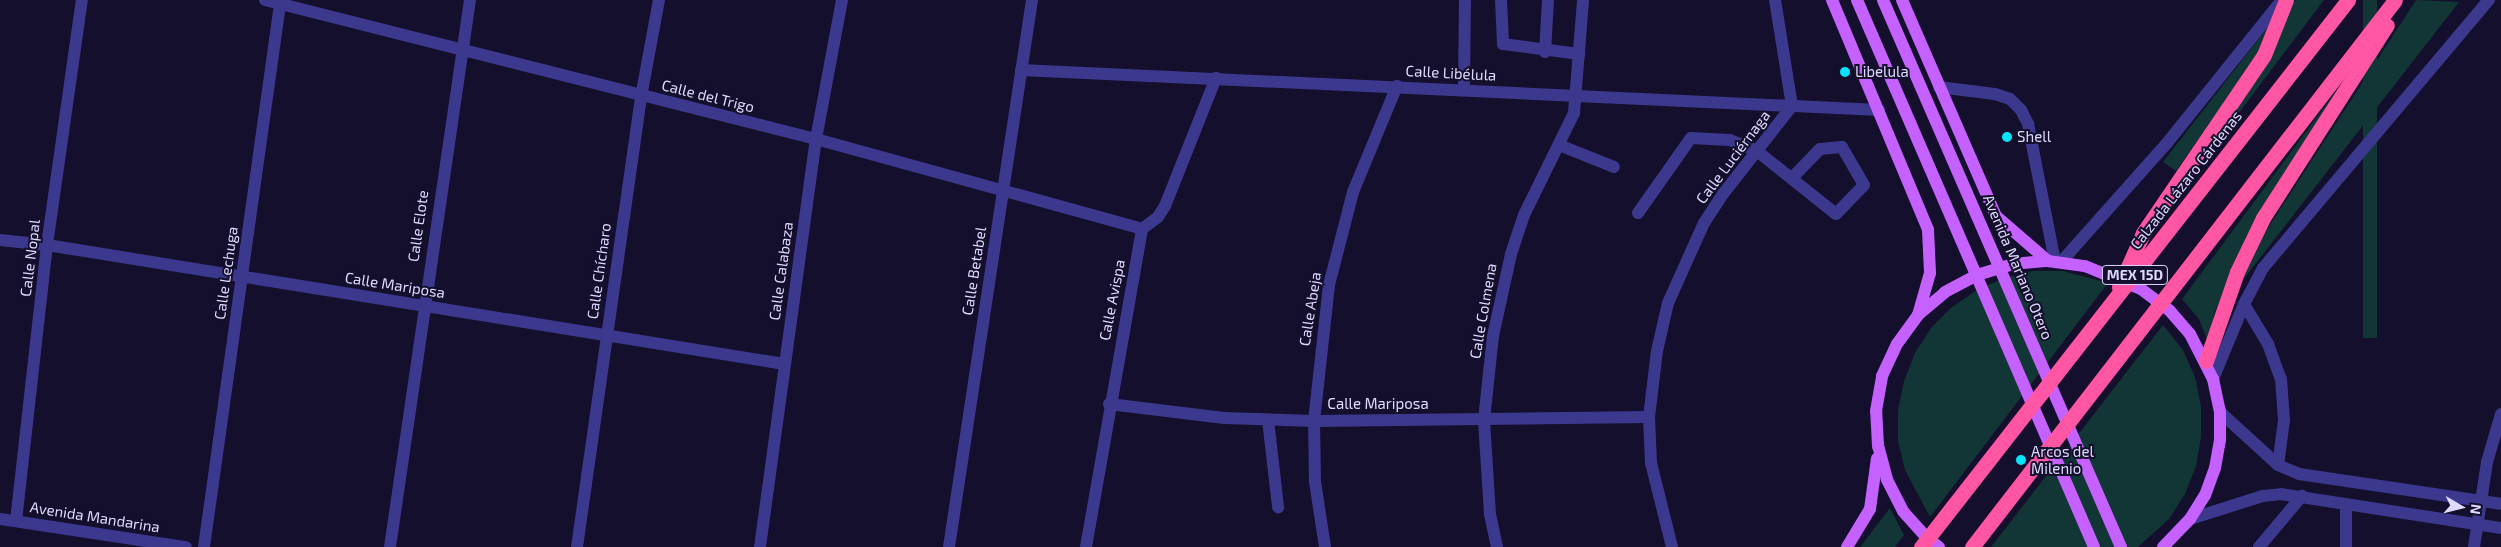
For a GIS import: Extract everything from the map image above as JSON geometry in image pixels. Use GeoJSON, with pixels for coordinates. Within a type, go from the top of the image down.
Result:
{"type":"FeatureCollection","features":[{"type":"Feature","properties":{"kind":"highway"},"geometry":{"type":"LineString","coordinates":[[2110,306],[2143,233],[2264,55],[2286,0]]}},
{"type":"Feature","properties":{"kind":"highway","name":"Calzada Lázaro Cárdenas"},"geometry":{"type":"LineString","coordinates":[[1924,543],[2348,0]]}},
{"type":"Feature","properties":{"kind":"highway","name":"MEX 15D"},"geometry":{"type":"LineString","coordinates":[[1972,547],[2395,0]]}},
{"type":"Feature","properties":{"kind":"highway"},"geometry":{"type":"LineString","coordinates":[[2206,361],[2236,272],[2263,218],[2402,0]]}},
{"type":"Feature","properties":{"kind":"main road"},"geometry":{"type":"LineString","coordinates":[[1832,0],[1928,230],[1930,273],[1918,315]]}},
{"type":"Feature","properties":{"kind":"main road"},"geometry":{"type":"LineString","coordinates":[[1857,0],[2094,547]]}},
{"type":"Feature","properties":{"kind":"main road"},"geometry":{"type":"LineString","coordinates":[[1876,0],[1970,207],[1975,213],[1996,216]]}},
{"type":"Feature","properties":{"kind":"main road","name":"Avenida Mariano Otero"},"geometry":{"type":"LineString","coordinates":[[1883,0],[2121,547]]}},
{"type":"Feature","properties":{"kind":"main road","name":"Avenida Mariano Otero"},"geometry":{"type":"LineString","coordinates":[[1902,0],[1996,216],[2055,262]]}},
{"type":"Feature","properties":{"kind":"main road"},"geometry":{"type":"LineString","coordinates":[[1847,547],[1870,509],[1876,480],[1876,411],[1882,376],[1897,344],[1918,315],[1945,292],[1977,275],[2012,264],[2055,262],[2108,272],[2141,288],[2170,311],[2190,334],[2206,361],[2213,379],[2220,412],[2220,440],[2215,468],[2205,495],[2190,519],[2166,546]]}},
{"type":"Feature","properties":{"kind":"main road"},"geometry":{"type":"LineString","coordinates":[[1876,411],[1878,446],[1887,480],[1903,511],[1924,543],[1939,547]]}},
{"type":"Feature","properties":{"kind":"street","name":"Calle Nopal"},"geometry":{"type":"LineString","coordinates":[[16,521],[47,245],[82,0]]}},
{"type":"Feature","properties":{"kind":"street","name":"Calle del Trigo"},"geometry":{"type":"LineString","coordinates":[[265,0],[641,97],[816,139],[1142,229]]}},
{"type":"Feature","properties":{"kind":"street","name":"Calle Elote"},"geometry":{"type":"LineString","coordinates":[[390,547],[423,306],[470,0]]}},
{"type":"Feature","properties":{"kind":"street","name":"Calle Chícharo"},"geometry":{"type":"LineString","coordinates":[[577,547],[641,97],[659,0]]}},
{"type":"Feature","properties":{"kind":"street","name":"Calle Calabaza"},"geometry":{"type":"LineString","coordinates":[[760,547],[816,139],[842,0]]}},
{"type":"Feature","properties":{"kind":"street","name":"Calle Betabel"},"geometry":{"type":"LineString","coordinates":[[949,547],[1032,0]]}},
{"type":"Feature","properties":{"kind":"street"},"geometry":{"type":"LineString","coordinates":[[1464,90],[1465,0]]}},
{"type":"Feature","properties":{"kind":"street"},"geometry":{"type":"LineString","coordinates":[[1501,0],[1503,44],[1546,52],[1579,54]]}},
{"type":"Feature","properties":{"kind":"street"},"geometry":{"type":"LineString","coordinates":[[1546,52],[1548,0]]}},
{"type":"Feature","properties":{"kind":"street","name":"Calle Colmena"},"geometry":{"type":"LineString","coordinates":[[1497,547],[1490,514],[1484,420],[1493,336],[1511,254],[1532,198],[1568,129],[1577,95],[1583,0]]}},
{"type":"Feature","properties":{"kind":"street"},"geometry":{"type":"LineString","coordinates":[[1775,0],[1792,106]]}},
{"type":"Feature","properties":{"kind":"street"},"geometry":{"type":"LineString","coordinates":[[2055,262],[2167,143],[2282,0]]}},
{"type":"Feature","properties":{"kind":"street"},"geometry":{"type":"LineString","coordinates":[[2213,379],[2244,304],[2263,268],[2489,0]]}},
{"type":"Feature","properties":{"kind":"street","name":"Calle Lechuga"},"geometry":{"type":"LineString","coordinates":[[204,547],[280,4]]}},
{"type":"Feature","properties":{"kind":"street","name":"Calle Libélula"},"geometry":{"type":"LineString","coordinates":[[1021,70],[1397,86],[1879,110]]}},
{"type":"Feature","properties":{"kind":"street"},"geometry":{"type":"LineString","coordinates":[[1142,229],[1158,217],[1165,206],[1216,78]]}},
{"type":"Feature","properties":{"kind":"street","name":"Calle Abeja"},"geometry":{"type":"LineString","coordinates":[[1325,547],[1316,482],[1314,421],[1322,326],[1340,236],[1369,151],[1397,86]]}},
{"type":"Feature","properties":{"kind":"street"},"geometry":{"type":"LineString","coordinates":[[1939,87],[1995,94],[2010,99],[2021,110],[2028,124],[2055,262]]}},
{"type":"Feature","properties":{"kind":"street","name":"Calle Luciérnaga"},"geometry":{"type":"LineString","coordinates":[[1672,547],[1652,470],[1649,417],[1658,343],[1678,278],[1709,216],[1792,106]]}},
{"type":"Feature","properties":{"kind":"street"},"geometry":{"type":"LineString","coordinates":[[1638,213],[1690,138],[1730,140],[1757,151],[1836,214],[1864,185],[1842,147],[1820,149],[1792,178]]}},
{"type":"Feature","properties":{"kind":"street"},"geometry":{"type":"LineString","coordinates":[[1559,145],[1614,167]]}},
{"type":"Feature","properties":{"kind":"street","name":"Calle Avispa"},"geometry":{"type":"LineString","coordinates":[[1086,547],[1109,404],[1142,229]]}},
{"type":"Feature","properties":{"kind":"street","name":"Calle Mariposa"},"geometry":{"type":"LineString","coordinates":[[0,240],[47,245],[241,279],[784,364]]}},
{"type":"Feature","properties":{"kind":"street"},"geometry":{"type":"LineString","coordinates":[[2244,304],[2268,344],[2280,379],[2284,420],[2278,465]]}},
{"type":"Feature","properties":{"kind":"street","name":"Calle Mariposa"},"geometry":{"type":"LineString","coordinates":[[1109,404],[1190,415],[1268,420],[1484,420],[1649,417]]}},
{"type":"Feature","properties":{"kind":"street"},"geometry":{"type":"LineString","coordinates":[[2220,412],[2278,465],[2299,474],[2501,504]]}},
{"type":"Feature","properties":{"kind":"street"},"geometry":{"type":"LineString","coordinates":[[2474,547],[2479,502],[2501,414]]}},
{"type":"Feature","properties":{"kind":"street"},"geometry":{"type":"LineString","coordinates":[[1268,420],[1278,507]]}},
{"type":"Feature","properties":{"kind":"street"},"geometry":{"type":"LineString","coordinates":[[2190,519],[2263,496],[2302,496],[2477,526],[2501,528]]}},
{"type":"Feature","properties":{"kind":"street"},"geometry":{"type":"LineString","coordinates":[[2260,547],[2302,496]]}},
{"type":"Feature","properties":{"kind":"street"},"geometry":{"type":"LineString","coordinates":[[2346,504],[2346,547]]}},
{"type":"Feature","properties":{"kind":"street","name":"Avenida Mandarina"},"geometry":{"type":"LineString","coordinates":[[0,518],[112,541],[186,547]]}},
{"type":"Feature","properties":{"kind":"green space"},"geometry":{"type":"Polygon","coordinates":[[[2295,0],[2324,0],[2174,199],[2266,67],[2295,0]]]}},
{"type":"Feature","properties":{"kind":"green space"},"geometry":{"type":"Polygon","coordinates":[[[2363,0],[2377,0],[2377,338],[2363,338],[2363,0]]]}},
{"type":"Feature","properties":{"kind":"green space"},"geometry":{"type":"Polygon","coordinates":[[[2416,0],[2459,2],[2239,285],[2264,234],[2416,0]]]}},
{"type":"Feature","properties":{"kind":"green space"},"geometry":{"type":"Polygon","coordinates":[[[2271,23],[2260,51],[2176,171],[2163,162],[2271,23]]]}},
{"type":"Feature","properties":{"kind":"green space"},"geometry":{"type":"Polygon","coordinates":[[[2340,86],[2253,227],[2215,312],[2208,342],[2199,319],[2182,299],[2340,86]]]}},
{"type":"Feature","properties":{"kind":"green space"},"geometry":{"type":"Polygon","coordinates":[[[2033,271],[2063,271],[2108,283],[1930,517],[1905,470],[1898,441],[1898,410],[1904,381],[1915,353],[1931,328],[1952,307],[1977,290],[2004,278],[2033,271]]]}},
{"type":"Feature","properties":{"kind":"green space"},"geometry":{"type":"Polygon","coordinates":[[[2163,325],[2183,350],[2195,377],[2201,406],[2201,437],[2196,466],[2185,494],[2169,519],[2138,547],[1991,547],[2163,325]]]}},
{"type":"Feature","properties":{"kind":"green space"},"geometry":{"type":"Polygon","coordinates":[[[1890,508],[1904,535],[1895,547],[1860,547],[1890,508]]]}},
{"type":"Feature","properties":{"kind":"place","name":"Libelula"},"geometry":{"type":"Point","coordinates":[1845,72]}},
{"type":"Feature","properties":{"kind":"place","name":"Shell"},"geometry":{"type":"Point","coordinates":[2007,137]}},
{"type":"Feature","properties":{"kind":"place","name":"Arcos del Milenio"},"geometry":{"type":"Point","coordinates":[2021,460]}}]}
